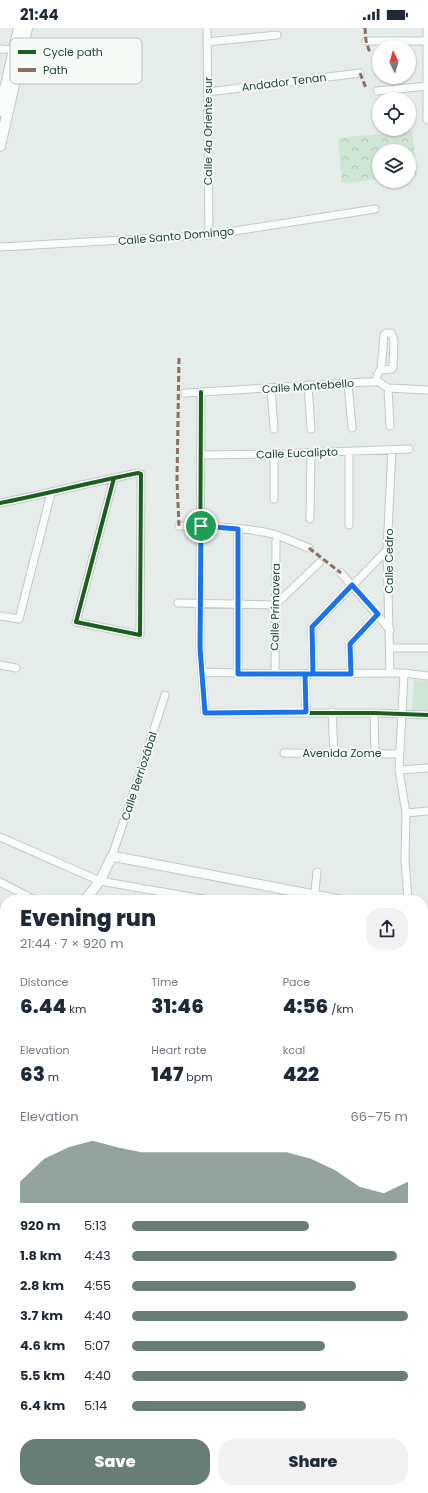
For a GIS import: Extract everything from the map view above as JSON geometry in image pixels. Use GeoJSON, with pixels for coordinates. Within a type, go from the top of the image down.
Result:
{"type":"FeatureCollection","features":[{"type":"Feature","properties":{"kind":"main road"},"geometry":{"type":"LineString","coordinates":[[17,38],[19,28]]}},
{"type":"Feature","properties":{"kind":"main road"},"geometry":{"type":"LineString","coordinates":[[25,38],[27,28]]}},
{"type":"Feature","properties":{"kind":"main road"},"geometry":{"type":"LineString","coordinates":[[0,111],[10,67]]}},
{"type":"Feature","properties":{"kind":"main road"},"geometry":{"type":"LineString","coordinates":[[0,146],[14,84]]}},
{"type":"Feature","properties":{"kind":"street","name":"Calle 4a Oriente sur"},"geometry":{"type":"LineString","coordinates":[[207,28],[209,235]]}},
{"type":"Feature","properties":{"kind":"street"},"geometry":{"type":"LineString","coordinates":[[428,28],[428,119]]}},
{"type":"Feature","properties":{"kind":"street"},"geometry":{"type":"LineString","coordinates":[[207,42],[277,35]]}},
{"type":"Feature","properties":{"kind":"street"},"geometry":{"type":"LineString","coordinates":[[366,41],[428,41]]}},
{"type":"Feature","properties":{"kind":"street"},"geometry":{"type":"LineString","coordinates":[[0,49],[10,50]]}},
{"type":"Feature","properties":{"kind":"street","name":"Andador Tenan"},"geometry":{"type":"LineString","coordinates":[[208,92],[360,73]]}},
{"type":"Feature","properties":{"kind":"street"},"geometry":{"type":"LineString","coordinates":[[377,91],[427,86]]}},
{"type":"Feature","properties":{"kind":"street","name":"Calle Santo Domingo"},"geometry":{"type":"LineString","coordinates":[[0,247],[209,235],[375,209]]}},
{"type":"Feature","properties":{"kind":"street"},"geometry":{"type":"LineString","coordinates":[[376,382],[378,372],[381,370],[383,339],[386,333],[391,333],[393,336],[393,367],[392,369],[381,370]]}},
{"type":"Feature","properties":{"kind":"street","name":"Calle Montebello"},"geometry":{"type":"LineString","coordinates":[[185,393],[376,382],[385,385],[388,388],[428,390]]}},
{"type":"Feature","properties":{"kind":"street"},"geometry":{"type":"LineString","coordinates":[[348,383],[352,428]]}},
{"type":"Feature","properties":{"kind":"street"},"geometry":{"type":"LineString","coordinates":[[308,385],[311,429]]}},
{"type":"Feature","properties":{"kind":"street"},"geometry":{"type":"LineString","coordinates":[[271,388],[274,429]]}},
{"type":"Feature","properties":{"kind":"street"},"geometry":{"type":"LineString","coordinates":[[388,388],[390,426]]}},
{"type":"Feature","properties":{"kind":"street"},"geometry":{"type":"LineString","coordinates":[[201,392],[202,440],[200,604],[205,713],[332,712],[428,715]]}},
{"type":"Feature","properties":{"kind":"street","name":"Calle Eucalipto"},"geometry":{"type":"LineString","coordinates":[[201,455],[349,452],[409,449]]}},
{"type":"Feature","properties":{"kind":"street","name":"Calle Cedro"},"geometry":{"type":"LineString","coordinates":[[390,672],[387,550],[392,450]]}},
{"type":"Feature","properties":{"kind":"street"},"geometry":{"type":"LineString","coordinates":[[349,452],[349,525]]}},
{"type":"Feature","properties":{"kind":"street"},"geometry":{"type":"LineString","coordinates":[[310,519],[311,453]]}},
{"type":"Feature","properties":{"kind":"street"},"geometry":{"type":"LineString","coordinates":[[274,454],[274,499]]}},
{"type":"Feature","properties":{"kind":"street"},"geometry":{"type":"LineString","coordinates":[[0,503],[114,478],[141,474],[140,635],[76,622],[114,478]]}},
{"type":"Feature","properties":{"kind":"street"},"geometry":{"type":"LineString","coordinates":[[0,616],[19,619],[51,493]]}},
{"type":"Feature","properties":{"kind":"street"},"geometry":{"type":"LineString","coordinates":[[180,526],[201,526],[270,533],[309,548]]}},
{"type":"Feature","properties":{"kind":"street"},"geometry":{"type":"LineString","coordinates":[[238,529],[238,674]]}},
{"type":"Feature","properties":{"kind":"street","name":"Calle Primavera"},"geometry":{"type":"LineString","coordinates":[[275,674],[276,541]]}},
{"type":"Feature","properties":{"kind":"street"},"geometry":{"type":"LineString","coordinates":[[313,674],[312,627],[387,550]]}},
{"type":"Feature","properties":{"kind":"street"},"geometry":{"type":"LineString","coordinates":[[178,603],[275,605],[319,562]]}},
{"type":"Feature","properties":{"kind":"street"},"geometry":{"type":"LineString","coordinates":[[341,574],[378,614],[390,630]]}},
{"type":"Feature","properties":{"kind":"street"},"geometry":{"type":"LineString","coordinates":[[351,674],[350,644],[378,614]]}},
{"type":"Feature","properties":{"kind":"street"},"geometry":{"type":"LineString","coordinates":[[390,648],[428,648]]}},
{"type":"Feature","properties":{"kind":"street"},"geometry":{"type":"LineString","coordinates":[[0,665],[16,668]]}},
{"type":"Feature","properties":{"kind":"street"},"geometry":{"type":"LineString","coordinates":[[202,672],[238,674],[351,674],[390,672],[428,676]]}},
{"type":"Feature","properties":{"kind":"street"},"geometry":{"type":"LineString","coordinates":[[404,673],[399,770],[406,813],[408,895]]}},
{"type":"Feature","properties":{"kind":"street"},"geometry":{"type":"LineString","coordinates":[[305,674],[306,712]]}},
{"type":"Feature","properties":{"kind":"street","name":"Calle Berriozábal"},"geometry":{"type":"LineString","coordinates":[[112,856],[165,695]]}},
{"type":"Feature","properties":{"kind":"street"},"geometry":{"type":"LineString","coordinates":[[332,712],[334,753]]}},
{"type":"Feature","properties":{"kind":"street"},"geometry":{"type":"LineString","coordinates":[[374,713],[375,753]]}},
{"type":"Feature","properties":{"kind":"street","name":"Avenida Zome"},"geometry":{"type":"LineString","coordinates":[[284,753],[400,754]]}},
{"type":"Feature","properties":{"kind":"street"},"geometry":{"type":"LineString","coordinates":[[399,770],[428,768]]}},
{"type":"Feature","properties":{"kind":"street"},"geometry":{"type":"LineString","coordinates":[[406,813],[428,811]]}},
{"type":"Feature","properties":{"kind":"street"},"geometry":{"type":"LineString","coordinates":[[0,837],[100,881],[180,895]]}},
{"type":"Feature","properties":{"kind":"street"},"geometry":{"type":"LineString","coordinates":[[89,895],[100,881],[112,856],[300,895]]}},
{"type":"Feature","properties":{"kind":"street"},"geometry":{"type":"LineString","coordinates":[[315,895],[317,872]]}},
{"type":"Feature","properties":{"kind":"street"},"geometry":{"type":"LineString","coordinates":[[0,882],[25,895]]}},
{"type":"Feature","properties":{"kind":"green space"},"geometry":{"type":"Polygon","coordinates":[[[372,135],[372,136],[413,136],[413,144],[372,144],[372,180],[342,183],[338,138],[372,135]]]}},
{"type":"Feature","properties":{"kind":"green space"},"geometry":{"type":"Polygon","coordinates":[[[414,680],[428,681],[428,711],[412,710],[414,680]]]}},
{"type":"Feature","properties":{"kind":"marked path"},"geometry":{"type":"LineString","coordinates":[[365,28],[366,41],[370,53]]}},
{"type":"Feature","properties":{"kind":"marked path"},"geometry":{"type":"LineString","coordinates":[[360,73],[366,88]]}},
{"type":"Feature","properties":{"kind":"marked path"},"geometry":{"type":"LineString","coordinates":[[179,358],[177,481],[179,526]]}},
{"type":"Feature","properties":{"kind":"marked path"},"geometry":{"type":"LineString","coordinates":[[309,548],[341,573]]}},
{"type":"Feature","properties":{"kind":"cycle path"},"geometry":{"type":"LineString","coordinates":[[201,392],[200,648],[205,713],[374,713],[428,715]]}},
{"type":"Feature","properties":{"kind":"cycle path"},"geometry":{"type":"LineString","coordinates":[[0,503],[34,496],[86,484],[121,477],[138,473],[141,474],[140,635],[76,622],[114,478]]}},
{"type":"Feature","properties":{"kind":"route"},"geometry":{"type":"LineString","coordinates":[[201,526],[200,648],[205,713],[306,712],[305,674],[313,674],[312,627],[352,585],[378,614],[350,644],[351,674],[313,674],[305,674],[275,674],[238,674],[238,529],[201,526]]}}]}
